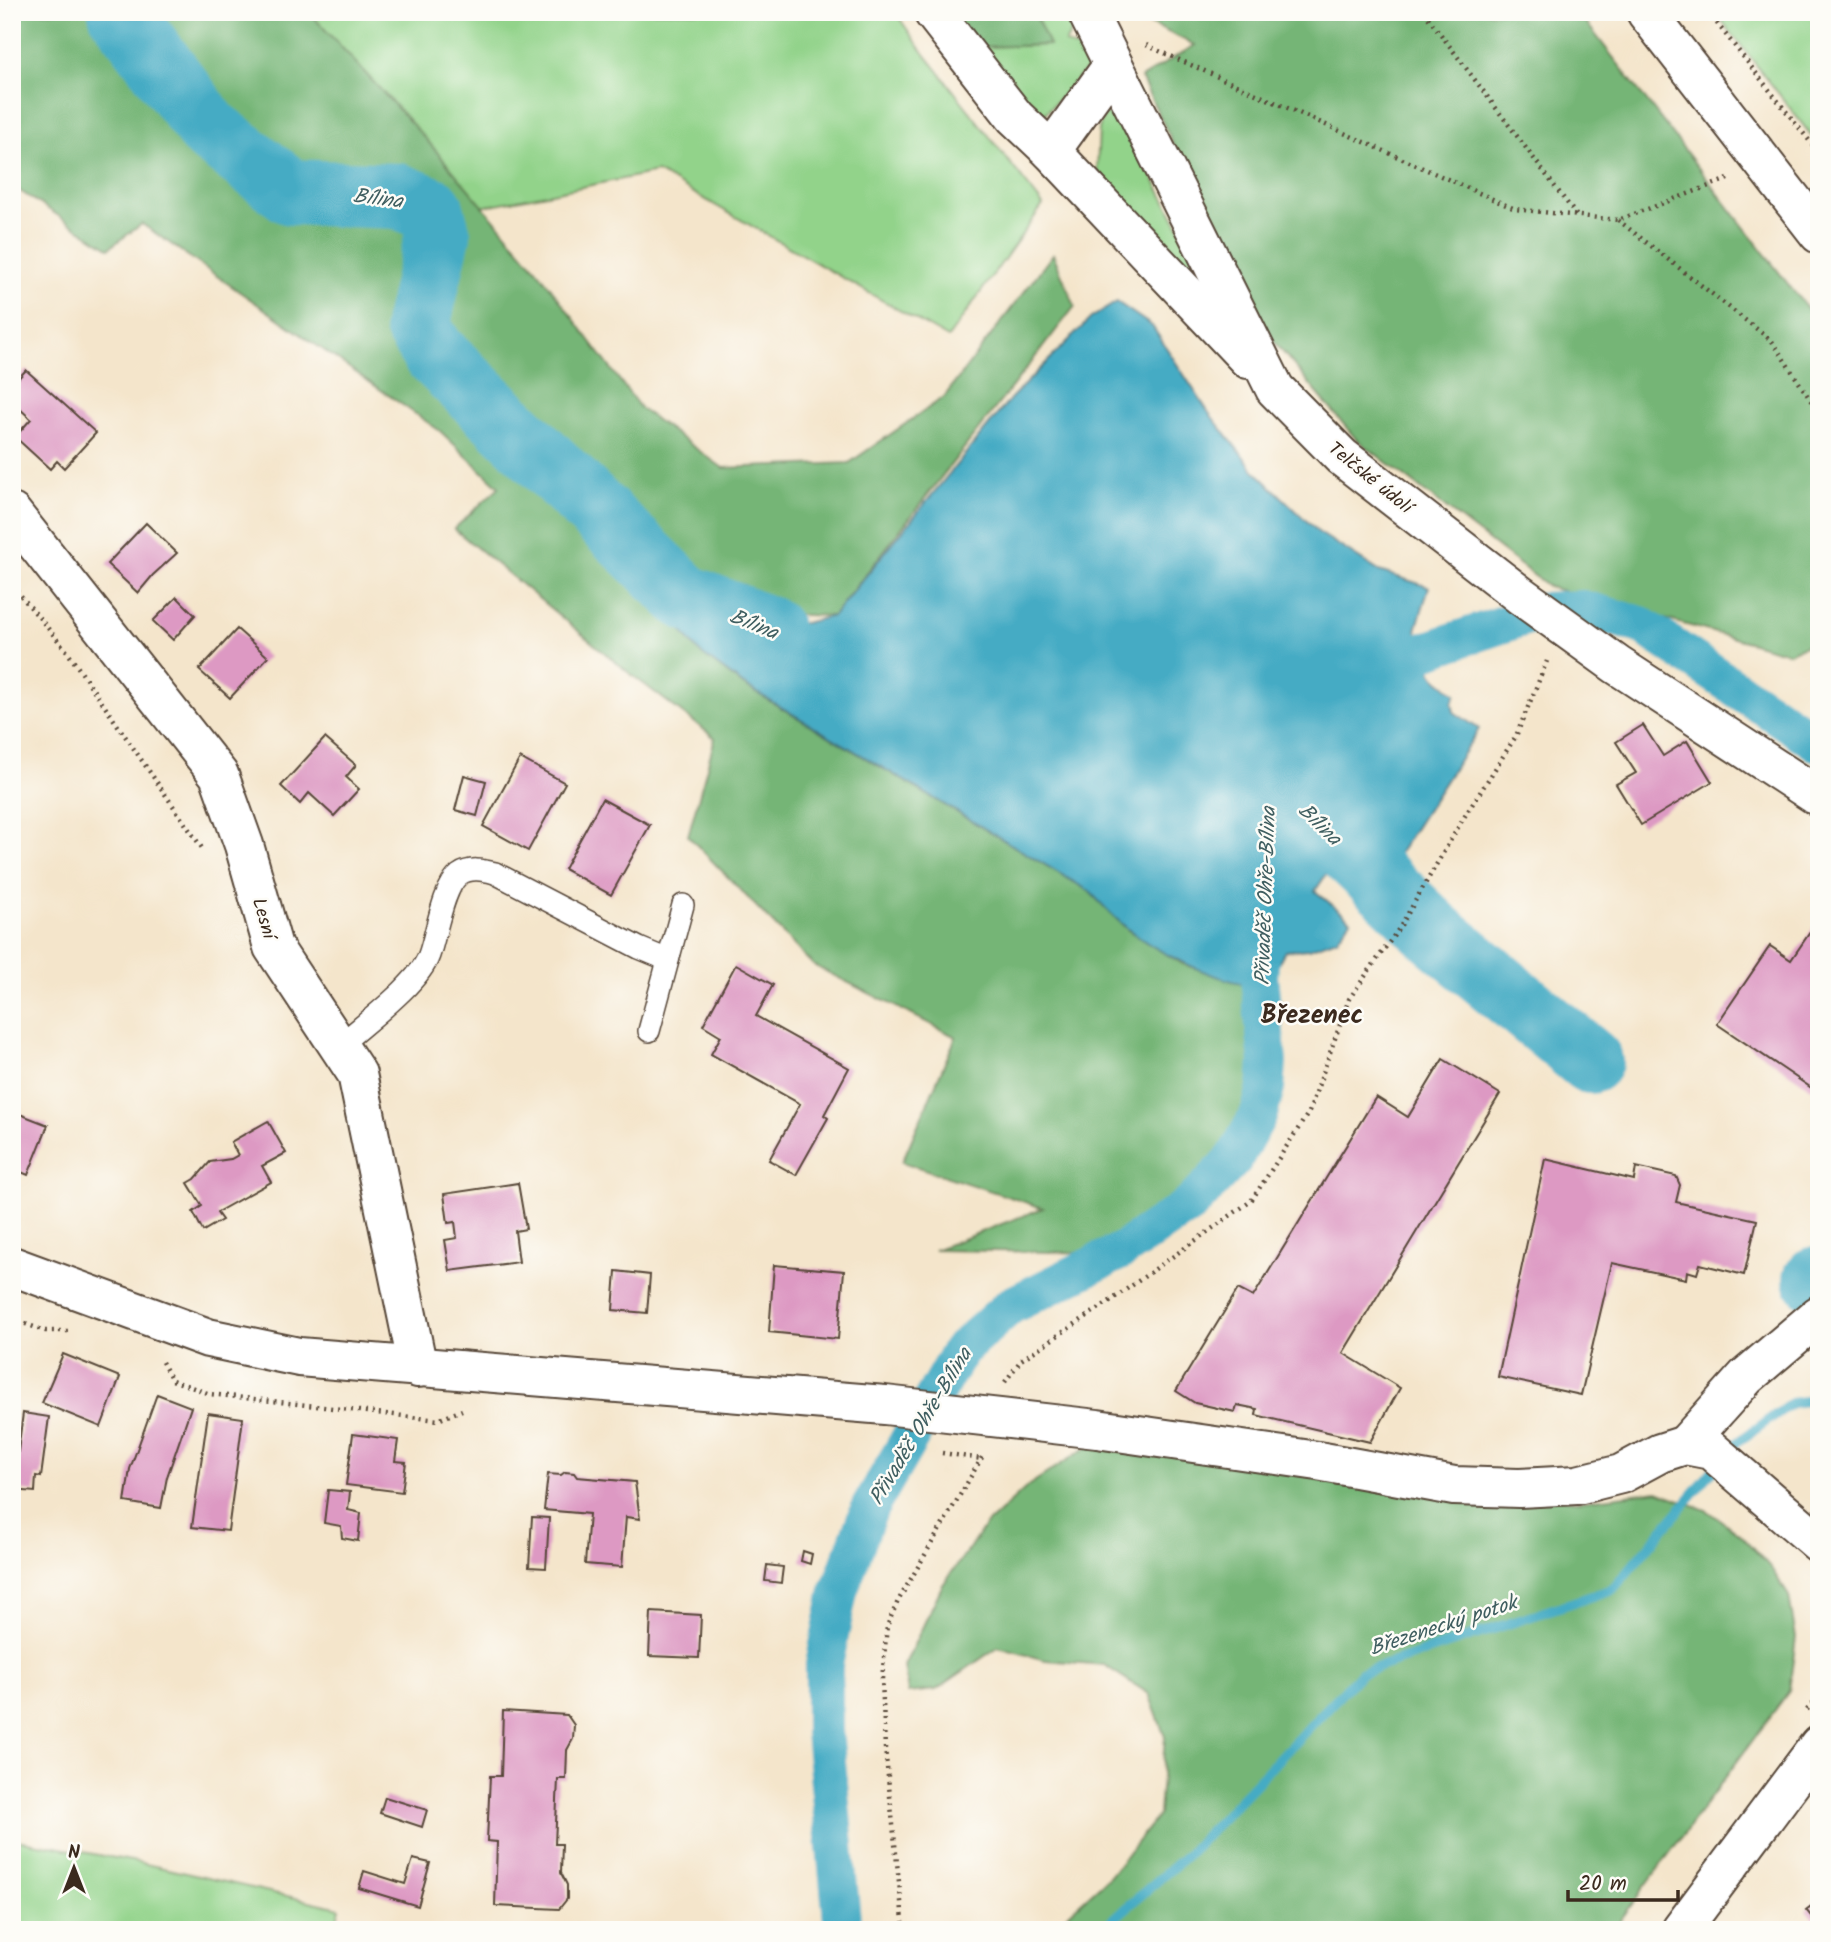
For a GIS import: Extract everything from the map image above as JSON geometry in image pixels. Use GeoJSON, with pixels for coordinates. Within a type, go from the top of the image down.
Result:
{"type":"FeatureCollection","features":[{"type":"Feature","properties":{"kind":"street"},"geometry":{"type":"LineString","coordinates":[[933,12],[1015,117],[1051,151],[1275,389]]}},
{"type":"Feature","properties":{"kind":"street"},"geometry":{"type":"LineString","coordinates":[[1646,12],[1819,234]]}},
{"type":"Feature","properties":{"kind":"street","name":"Telčské údolí"},"geometry":{"type":"LineString","coordinates":[[1089,16],[1275,389],[1342,457],[1520,595],[1581,640],[1819,797]]}},
{"type":"Feature","properties":{"kind":"street"},"geometry":{"type":"LineString","coordinates":[[1051,151],[1114,65]]}},
{"type":"Feature","properties":{"kind":"street","name":"Lesní"},"geometry":{"type":"LineString","coordinates":[[12,513],[219,775],[244,845],[273,947],[357,1073],[418,1368]]}},
{"type":"Feature","properties":{"kind":"street"},"geometry":{"type":"LineString","coordinates":[[12,1266],[208,1338],[299,1357],[886,1405],[1097,1429],[1318,1461],[1454,1486],[1519,1488],[1577,1485],[1621,1474],[1660,1452],[1709,1454],[1819,1543]]}},
{"type":"Feature","properties":{"kind":"street"},"geometry":{"type":"LineString","coordinates":[[1709,1454],[1746,1377],[1818,1315]]}},
{"type":"Feature","properties":{"kind":"street"},"geometry":{"type":"LineString","coordinates":[[1681,1930],[1819,1745]]}},
{"type":"Feature","properties":{"kind":"lane"},"geometry":{"type":"LineString","coordinates":[[339,1046],[416,977],[428,958],[450,886],[459,874],[478,869],[495,873],[639,948],[668,960]]}},
{"type":"Feature","properties":{"kind":"lane"},"geometry":{"type":"LineString","coordinates":[[649,1031],[683,905]]}},
{"type":"Feature","properties":{"kind":"path"},"geometry":{"type":"LineString","coordinates":[[1424,12],[1577,216]]}},
{"type":"Feature","properties":{"kind":"path"},"geometry":{"type":"LineString","coordinates":[[1708,12],[1819,153]]}},
{"type":"Feature","properties":{"kind":"path"},"geometry":{"type":"LineString","coordinates":[[1089,16],[1515,209],[1618,220],[1765,165]]}},
{"type":"Feature","properties":{"kind":"path"},"geometry":{"type":"LineString","coordinates":[[1618,220],[1772,341],[1819,413]]}},
{"type":"Feature","properties":{"kind":"path"},"geometry":{"type":"LineString","coordinates":[[12,585],[66,650],[209,858]]}},
{"type":"Feature","properties":{"kind":"path"},"geometry":{"type":"LineString","coordinates":[[904,1930],[885,1748],[882,1679],[887,1626],[898,1601],[982,1459],[986,1417],[999,1390],[1021,1360],[1251,1201],[1309,1112],[1349,999],[1401,928],[1463,819],[1516,736],[1551,652],[1581,640]]}},
{"type":"Feature","properties":{"kind":"path"},"geometry":{"type":"LineString","coordinates":[[948,1454],[982,1459]]}},
{"type":"Feature","properties":{"kind":"green space"},"geometry":{"type":"Polygon","coordinates":[[[12,12],[309,12],[425,138],[539,272],[641,409],[723,468],[849,463],[944,397],[1053,254],[1075,306],[833,616],[775,614],[699,652],[743,685],[1089,891],[1128,930],[1183,964],[1253,987],[1261,1049],[1259,1084],[1251,1109],[1216,1166],[1181,1202],[1103,1253],[934,1250],[1043,1208],[902,1162],[956,1037],[813,965],[688,836],[715,738],[628,672],[454,529],[499,487],[440,431],[142,224],[109,248],[12,186],[12,12]]]}},
{"type":"Feature","properties":{"kind":"green space"},"geometry":{"type":"Polygon","coordinates":[[[166,12],[895,12],[1043,205],[948,338],[657,172],[471,209],[166,12]]]}},
{"type":"Feature","properties":{"kind":"green space"},"geometry":{"type":"Polygon","coordinates":[[[950,12],[1034,12],[1049,45],[977,47],[950,12]]]}},
{"type":"Feature","properties":{"kind":"green space"},"geometry":{"type":"Polygon","coordinates":[[[1034,12],[1073,12],[1078,21],[1065,43],[1097,58],[1041,118],[977,47],[1048,45],[1034,12]]]}},
{"type":"Feature","properties":{"kind":"green space"},"geometry":{"type":"Polygon","coordinates":[[[1126,12],[1578,12],[1819,324],[1819,640],[1788,653],[1549,587],[1356,439],[1265,331],[1141,78],[1195,45],[1126,12]]]}},
{"type":"Feature","properties":{"kind":"green space"},"geometry":{"type":"Polygon","coordinates":[[[1715,12],[1819,12],[1819,144],[1814,139],[1715,12]]]}},
{"type":"Feature","properties":{"kind":"green space"},"geometry":{"type":"Polygon","coordinates":[[[1104,113],[1114,118],[1130,134],[1217,298],[1146,228],[1097,171],[1099,129],[1104,113]]]}},
{"type":"Feature","properties":{"kind":"green space"},"geometry":{"type":"Polygon","coordinates":[[[1092,1444],[1579,1501],[1658,1491],[1708,1511],[1742,1536],[1771,1568],[1789,1596],[1796,1637],[1789,1691],[1613,1930],[1050,1930],[1110,1876],[1159,1814],[1165,1737],[1149,1694],[1104,1665],[1045,1660],[998,1647],[936,1690],[908,1693],[904,1666],[942,1586],[986,1525],[1029,1485],[1092,1444]]]}},
{"type":"Feature","properties":{"kind":"green space"},"geometry":{"type":"Polygon","coordinates":[[[12,1839],[137,1862],[340,1908],[334,1930],[12,1930],[12,1839]]]}},
{"type":"Feature","properties":{"kind":"water"},"geometry":{"type":"Polygon","coordinates":[[[1117,302],[1152,326],[1209,413],[1255,471],[1318,532],[1379,571],[1429,587],[1416,630],[1428,667],[1439,681],[1456,694],[1452,703],[1454,712],[1479,729],[1397,856],[1298,776],[1276,798],[1369,895],[1366,898],[1328,872],[1315,891],[1351,920],[1337,939],[1309,949],[1285,951],[1266,985],[1232,981],[1213,975],[1156,948],[1123,925],[1089,891],[744,685],[699,652],[676,624],[686,597],[709,577],[744,585],[775,614],[800,624],[833,616],[1011,398],[1091,318],[1117,302]]]}},
{"type":"Feature","properties":{"kind":"building"},"geometry":{"type":"Polygon","coordinates":[[[26,370],[96,433],[64,468],[57,461],[50,469],[15,437],[31,419],[19,408],[17,410],[12,406],[12,385],[26,370]]]}},
{"type":"Feature","properties":{"kind":"building"},"geometry":{"type":"Polygon","coordinates":[[[146,523],[177,553],[138,593],[107,564],[146,523]]]}},
{"type":"Feature","properties":{"kind":"building"},"geometry":{"type":"Polygon","coordinates":[[[177,597],[195,615],[173,640],[153,621],[177,597]]]}},
{"type":"Feature","properties":{"kind":"building"},"geometry":{"type":"Polygon","coordinates":[[[237,629],[268,657],[230,698],[199,670],[237,629]]]}},
{"type":"Feature","properties":{"kind":"building"},"geometry":{"type":"Polygon","coordinates":[[[1643,725],[1663,756],[1687,741],[1712,782],[1641,825],[1616,784],[1636,773],[1616,742],[1643,725]]]}},
{"type":"Feature","properties":{"kind":"building"},"geometry":{"type":"Polygon","coordinates":[[[325,738],[356,765],[346,777],[359,789],[334,816],[309,793],[300,804],[281,786],[325,738]]]}},
{"type":"Feature","properties":{"kind":"building"},"geometry":{"type":"Polygon","coordinates":[[[520,758],[565,783],[528,851],[483,826],[520,758]]]}},
{"type":"Feature","properties":{"kind":"building"},"geometry":{"type":"Polygon","coordinates":[[[464,775],[486,781],[477,816],[455,810],[464,775]]]}},
{"type":"Feature","properties":{"kind":"building"},"geometry":{"type":"Polygon","coordinates":[[[602,799],[650,825],[611,895],[564,869],[602,799]]]}},
{"type":"Feature","properties":{"kind":"building"},"geometry":{"type":"Polygon","coordinates":[[[1819,919],[1819,1093],[1717,1024],[1770,946],[1791,960],[1819,919]]]}},
{"type":"Feature","properties":{"kind":"building"},"geometry":{"type":"Polygon","coordinates":[[[736,964],[773,985],[756,1016],[849,1068],[824,1115],[828,1118],[796,1175],[769,1160],[800,1104],[711,1054],[721,1036],[703,1025],[736,964]]]}},
{"type":"Feature","properties":{"kind":"building"},"geometry":{"type":"Polygon","coordinates":[[[1443,1059],[1500,1094],[1343,1353],[1400,1388],[1370,1442],[1256,1415],[1257,1409],[1237,1405],[1235,1412],[1195,1403],[1176,1391],[1238,1289],[1253,1297],[1376,1097],[1408,1117],[1443,1059]]]}},
{"type":"Feature","properties":{"kind":"building"},"geometry":{"type":"Polygon","coordinates":[[[12,1111],[48,1125],[28,1175],[12,1168],[12,1111]]]}},
{"type":"Feature","properties":{"kind":"building"},"geometry":{"type":"Polygon","coordinates":[[[268,1121],[286,1153],[262,1166],[271,1182],[219,1211],[217,1213],[222,1220],[203,1231],[193,1212],[202,1206],[188,1183],[210,1162],[231,1159],[238,1155],[231,1142],[268,1121]]]}},
{"type":"Feature","properties":{"kind":"building"},"geometry":{"type":"Polygon","coordinates":[[[1545,1159],[1634,1180],[1636,1167],[1676,1176],[1680,1185],[1676,1202],[1757,1220],[1744,1275],[1700,1264],[1697,1274],[1687,1271],[1686,1279],[1612,1263],[1581,1395],[1498,1377],[1545,1159]]]}},
{"type":"Feature","properties":{"kind":"building"},"geometry":{"type":"Polygon","coordinates":[[[518,1183],[526,1229],[515,1231],[519,1262],[450,1271],[445,1240],[457,1238],[455,1222],[448,1223],[444,1194],[518,1183]]]}},
{"type":"Feature","properties":{"kind":"building"},"geometry":{"type":"Polygon","coordinates":[[[774,1265],[844,1271],[838,1339],[769,1332],[774,1265]]]}},
{"type":"Feature","properties":{"kind":"building"},"geometry":{"type":"Polygon","coordinates":[[[616,1271],[650,1275],[647,1313],[613,1310],[616,1271]]]}},
{"type":"Feature","properties":{"kind":"building"},"geometry":{"type":"Polygon","coordinates":[[[63,1354],[120,1377],[101,1427],[42,1403],[63,1354]]]}},
{"type":"Feature","properties":{"kind":"building"},"geometry":{"type":"Polygon","coordinates":[[[157,1394],[191,1407],[167,1477],[161,1508],[125,1502],[130,1469],[157,1394]]]}},
{"type":"Feature","properties":{"kind":"building"},"geometry":{"type":"Polygon","coordinates":[[[23,1413],[49,1417],[41,1477],[36,1476],[35,1492],[13,1490],[23,1413]]]}},
{"type":"Feature","properties":{"kind":"building"},"geometry":{"type":"Polygon","coordinates":[[[208,1413],[243,1418],[228,1531],[192,1527],[208,1413]]]}},
{"type":"Feature","properties":{"kind":"building"},"geometry":{"type":"Polygon","coordinates":[[[353,1434],[398,1440],[395,1461],[406,1462],[402,1492],[346,1485],[353,1434]]]}},
{"type":"Feature","properties":{"kind":"building"},"geometry":{"type":"Polygon","coordinates":[[[565,1472],[574,1473],[577,1477],[635,1482],[640,1519],[626,1517],[622,1567],[585,1564],[589,1514],[544,1510],[548,1474],[561,1475],[565,1472]]]}},
{"type":"Feature","properties":{"kind":"building"},"geometry":{"type":"Polygon","coordinates":[[[328,1490],[350,1492],[348,1510],[361,1513],[358,1541],[342,1538],[341,1526],[324,1523],[328,1490]]]}},
{"type":"Feature","properties":{"kind":"building"},"geometry":{"type":"Polygon","coordinates":[[[532,1517],[549,1518],[546,1568],[529,1567],[532,1517]]]}},
{"type":"Feature","properties":{"kind":"building"},"geometry":{"type":"Polygon","coordinates":[[[803,1551],[812,1554],[810,1564],[801,1561],[803,1551]]]}},
{"type":"Feature","properties":{"kind":"building"},"geometry":{"type":"Polygon","coordinates":[[[767,1565],[783,1567],[781,1583],[765,1581],[767,1565]]]}},
{"type":"Feature","properties":{"kind":"building"},"geometry":{"type":"Polygon","coordinates":[[[651,1612],[701,1615],[699,1658],[649,1656],[651,1612]]]}},
{"type":"Feature","properties":{"kind":"building"},"geometry":{"type":"Polygon","coordinates":[[[503,1711],[567,1715],[574,1725],[573,1739],[567,1750],[566,1779],[558,1779],[555,1844],[562,1844],[561,1873],[567,1885],[567,1899],[559,1909],[495,1906],[497,1842],[487,1841],[490,1776],[501,1776],[503,1711]]]}},
{"type":"Feature","properties":{"kind":"building"},"geometry":{"type":"Polygon","coordinates":[[[385,1797],[427,1810],[422,1827],[380,1813],[385,1797]]]}},
{"type":"Feature","properties":{"kind":"building"},"geometry":{"type":"Polygon","coordinates":[[[413,1859],[430,1863],[418,1906],[359,1888],[364,1871],[405,1884],[413,1859]]]}},
{"type":"Feature","properties":{"kind":"building"},"geometry":{"type":"Polygon","coordinates":[[[1819,1900],[1819,1926],[1806,1910],[1819,1900]]]}},
{"type":"Feature","properties":{"kind":"waterway","name":"Bílina"},"geometry":{"type":"LineString","coordinates":[[121,12],[209,130],[291,192],[398,196],[431,209],[438,235],[417,326],[433,352],[686,597],[770,630]]}},
{"type":"Feature","properties":{"kind":"waterway","name":"Přivaděč Ohře-Bílina"},"geometry":{"type":"LineString","coordinates":[[1381,686],[1422,652],[1542,611],[1583,609],[1641,625],[1819,744]]}},
{"type":"Feature","properties":{"kind":"waterway","name":"Bílina"},"geometry":{"type":"LineString","coordinates":[[1201,759],[1270,776],[1434,932],[1590,1061]]}},
{"type":"Feature","properties":{"kind":"waterway","name":"Přivaděč Ohře-Bílina"},"geometry":{"type":"LineString","coordinates":[[843,1930],[824,1731],[824,1665],[839,1591],[870,1507],[960,1351],[1010,1306],[1123,1250],[1191,1204],[1234,1159],[1259,1114],[1266,1088],[1268,1062],[1259,977],[1262,932]]}},
{"type":"Feature","properties":{"kind":"waterway","name":"Bílina"},"geometry":{"type":"LineString","coordinates":[[1816,1279],[1819,1282]]}},
{"type":"Feature","properties":{"kind":"waterway","name":"Březenecký potok"},"geometry":{"type":"LineString","coordinates":[[1101,1930],[1188,1854],[1361,1673],[1613,1589],[1735,1444],[1792,1403],[1819,1399]]}},
{"type":"Feature","properties":{"kind":"district","name":"Březenec"},"geometry":{"type":"Point","coordinates":[1312,1014]}}]}
